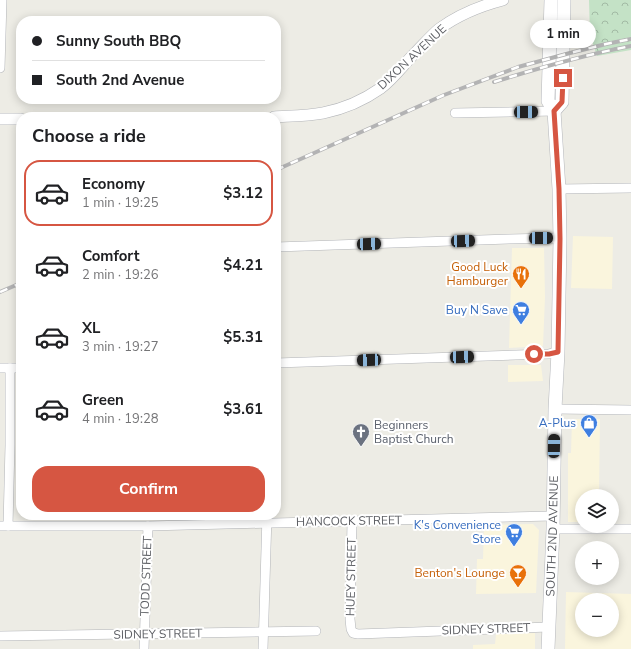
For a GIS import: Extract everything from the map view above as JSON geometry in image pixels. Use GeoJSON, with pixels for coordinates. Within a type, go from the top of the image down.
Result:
{"type":"FeatureCollection","features":[{"type":"Feature","properties":{"kind":"main road","name":"SOUTH 2ND AVENUE"},"geometry":{"type":"LineString","coordinates":[[548,649],[558,352],[560,239],[559,189],[554,111],[548,101],[551,0]]}},
{"type":"Feature","properties":{"kind":"main road","name":"SOUTH 2ND AVENUE"},"geometry":{"type":"LineString","coordinates":[[554,111],[562,102],[564,0]]}},
{"type":"Feature","properties":{"kind":"street"},"geometry":{"type":"LineString","coordinates":[[0,68],[2,0]]}},
{"type":"Feature","properties":{"kind":"street","name":"DIXON AVENUE"},"geometry":{"type":"LineString","coordinates":[[281,117],[323,113],[344,107],[362,99],[382,87],[400,71],[414,54],[439,30],[462,15],[503,0]]}},
{"type":"Feature","properties":{"kind":"street"},"geometry":{"type":"LineString","coordinates":[[455,113],[554,111]]}},
{"type":"Feature","properties":{"kind":"street"},"geometry":{"type":"LineString","coordinates":[[0,119],[16,119]]}},
{"type":"Feature","properties":{"kind":"street"},"geometry":{"type":"LineString","coordinates":[[559,189],[631,188]]}},
{"type":"Feature","properties":{"kind":"street"},"geometry":{"type":"LineString","coordinates":[[281,247],[509,239],[560,239]]}},
{"type":"Feature","properties":{"kind":"street"},"geometry":{"type":"LineString","coordinates":[[281,363],[549,354],[558,352]]}},
{"type":"Feature","properties":{"kind":"street"},"geometry":{"type":"LineString","coordinates":[[0,368],[16,368]]}},
{"type":"Feature","properties":{"kind":"street"},"geometry":{"type":"LineString","coordinates":[[4,526],[10,445],[10,368]]}},
{"type":"Feature","properties":{"kind":"street"},"geometry":{"type":"LineString","coordinates":[[555,409],[631,410]]}},
{"type":"Feature","properties":{"kind":"street"},"geometry":{"type":"LineString","coordinates":[[0,446],[10,445]]}},
{"type":"Feature","properties":{"kind":"street","name":"HANCOCK STREET"},"geometry":{"type":"LineString","coordinates":[[281,519],[352,522],[553,522],[631,529]]}},
{"type":"Feature","properties":{"kind":"street","name":"HANCOCK STREET"},"geometry":{"type":"LineString","coordinates":[[4,526],[148,526],[250,520]]}},
{"type":"Feature","properties":{"kind":"street"},"geometry":{"type":"LineString","coordinates":[[263,649],[267,520]]}},
{"type":"Feature","properties":{"kind":"street","name":"HUEY STREET"},"geometry":{"type":"LineString","coordinates":[[352,522],[350,629],[353,633]]}},
{"type":"Feature","properties":{"kind":"street","name":"TODD STREET"},"geometry":{"type":"LineString","coordinates":[[144,649],[148,526]]}},
{"type":"Feature","properties":{"kind":"street","name":"SIDNEY STREET"},"geometry":{"type":"LineString","coordinates":[[353,633],[548,627]]}},
{"type":"Feature","properties":{"kind":"street","name":"SIDNEY STREET"},"geometry":{"type":"LineString","coordinates":[[0,636],[316,631]]}},
{"type":"Feature","properties":{"kind":"shaded area"},"geometry":{"type":"Polygon","coordinates":[[[573,236],[613,237],[612,289],[571,288],[573,236]]]}},
{"type":"Feature","properties":{"kind":"shaded area"},"geometry":{"type":"Polygon","coordinates":[[[512,248],[544,248],[545,297],[543,346],[509,348],[512,248]]]}},
{"type":"Feature","properties":{"kind":"shaded area"},"geometry":{"type":"Polygon","coordinates":[[[508,365],[541,365],[543,381],[508,382],[508,365]]]}},
{"type":"Feature","properties":{"kind":"shaded area"},"geometry":{"type":"Polygon","coordinates":[[[572,419],[600,419],[599,489],[575,489],[575,522],[568,522],[568,453],[571,453],[572,419]]]}},
{"type":"Feature","properties":{"kind":"shaded area"},"geometry":{"type":"Polygon","coordinates":[[[533,524],[539,530],[536,593],[476,594],[477,559],[483,559],[484,525],[533,524]]]}},
{"type":"Feature","properties":{"kind":"shaded area"},"geometry":{"type":"Polygon","coordinates":[[[566,592],[598,593],[575,593],[575,637],[619,637],[619,594],[631,594],[631,649],[565,649],[566,592]]]}},
{"type":"Feature","properties":{"kind":"shaded area"},"geometry":{"type":"Polygon","coordinates":[[[535,633],[535,649],[473,649],[473,645],[495,644],[496,634],[535,633]]]}},
{"type":"Feature","properties":{"kind":"green space"},"geometry":{"type":"Polygon","coordinates":[[[589,0],[631,0],[631,50],[597,56],[590,35],[589,0]]]}},
{"type":"Feature","properties":{"kind":"railway"},"geometry":{"type":"LineString","coordinates":[[281,168],[444,95],[518,67],[631,39]]}},
{"type":"Feature","properties":{"kind":"railway"},"geometry":{"type":"LineString","coordinates":[[494,82],[596,53],[631,46]]}},
{"type":"Feature","properties":{"kind":"railway"},"geometry":{"type":"LineString","coordinates":[[0,292],[16,285]]}},
{"type":"Feature","properties":{"kind":"place","name":"Good Luck Hamburger"},"geometry":{"type":"Point","coordinates":[521,289]}},
{"type":"Feature","properties":{"kind":"place","name":"Buy N Save"},"geometry":{"type":"Point","coordinates":[521,325]}},
{"type":"Feature","properties":{"kind":"place","name":"A-Plus"},"geometry":{"type":"Point","coordinates":[589,438]}},
{"type":"Feature","properties":{"kind":"place","name":"Beginners Baptist Church"},"geometry":{"type":"Point","coordinates":[361,447]}},
{"type":"Feature","properties":{"kind":"place","name":"K's Convenience Store"},"geometry":{"type":"Point","coordinates":[514,547]}},
{"type":"Feature","properties":{"kind":"place","name":"Benton's Lounge"},"geometry":{"type":"Point","coordinates":[518,588]}},
{"type":"Feature","properties":{"kind":"route"},"geometry":{"type":"LineString","coordinates":[[534,354],[549,354],[558,352],[560,239],[559,189],[554,111],[562,102],[563,78]]}}]}
